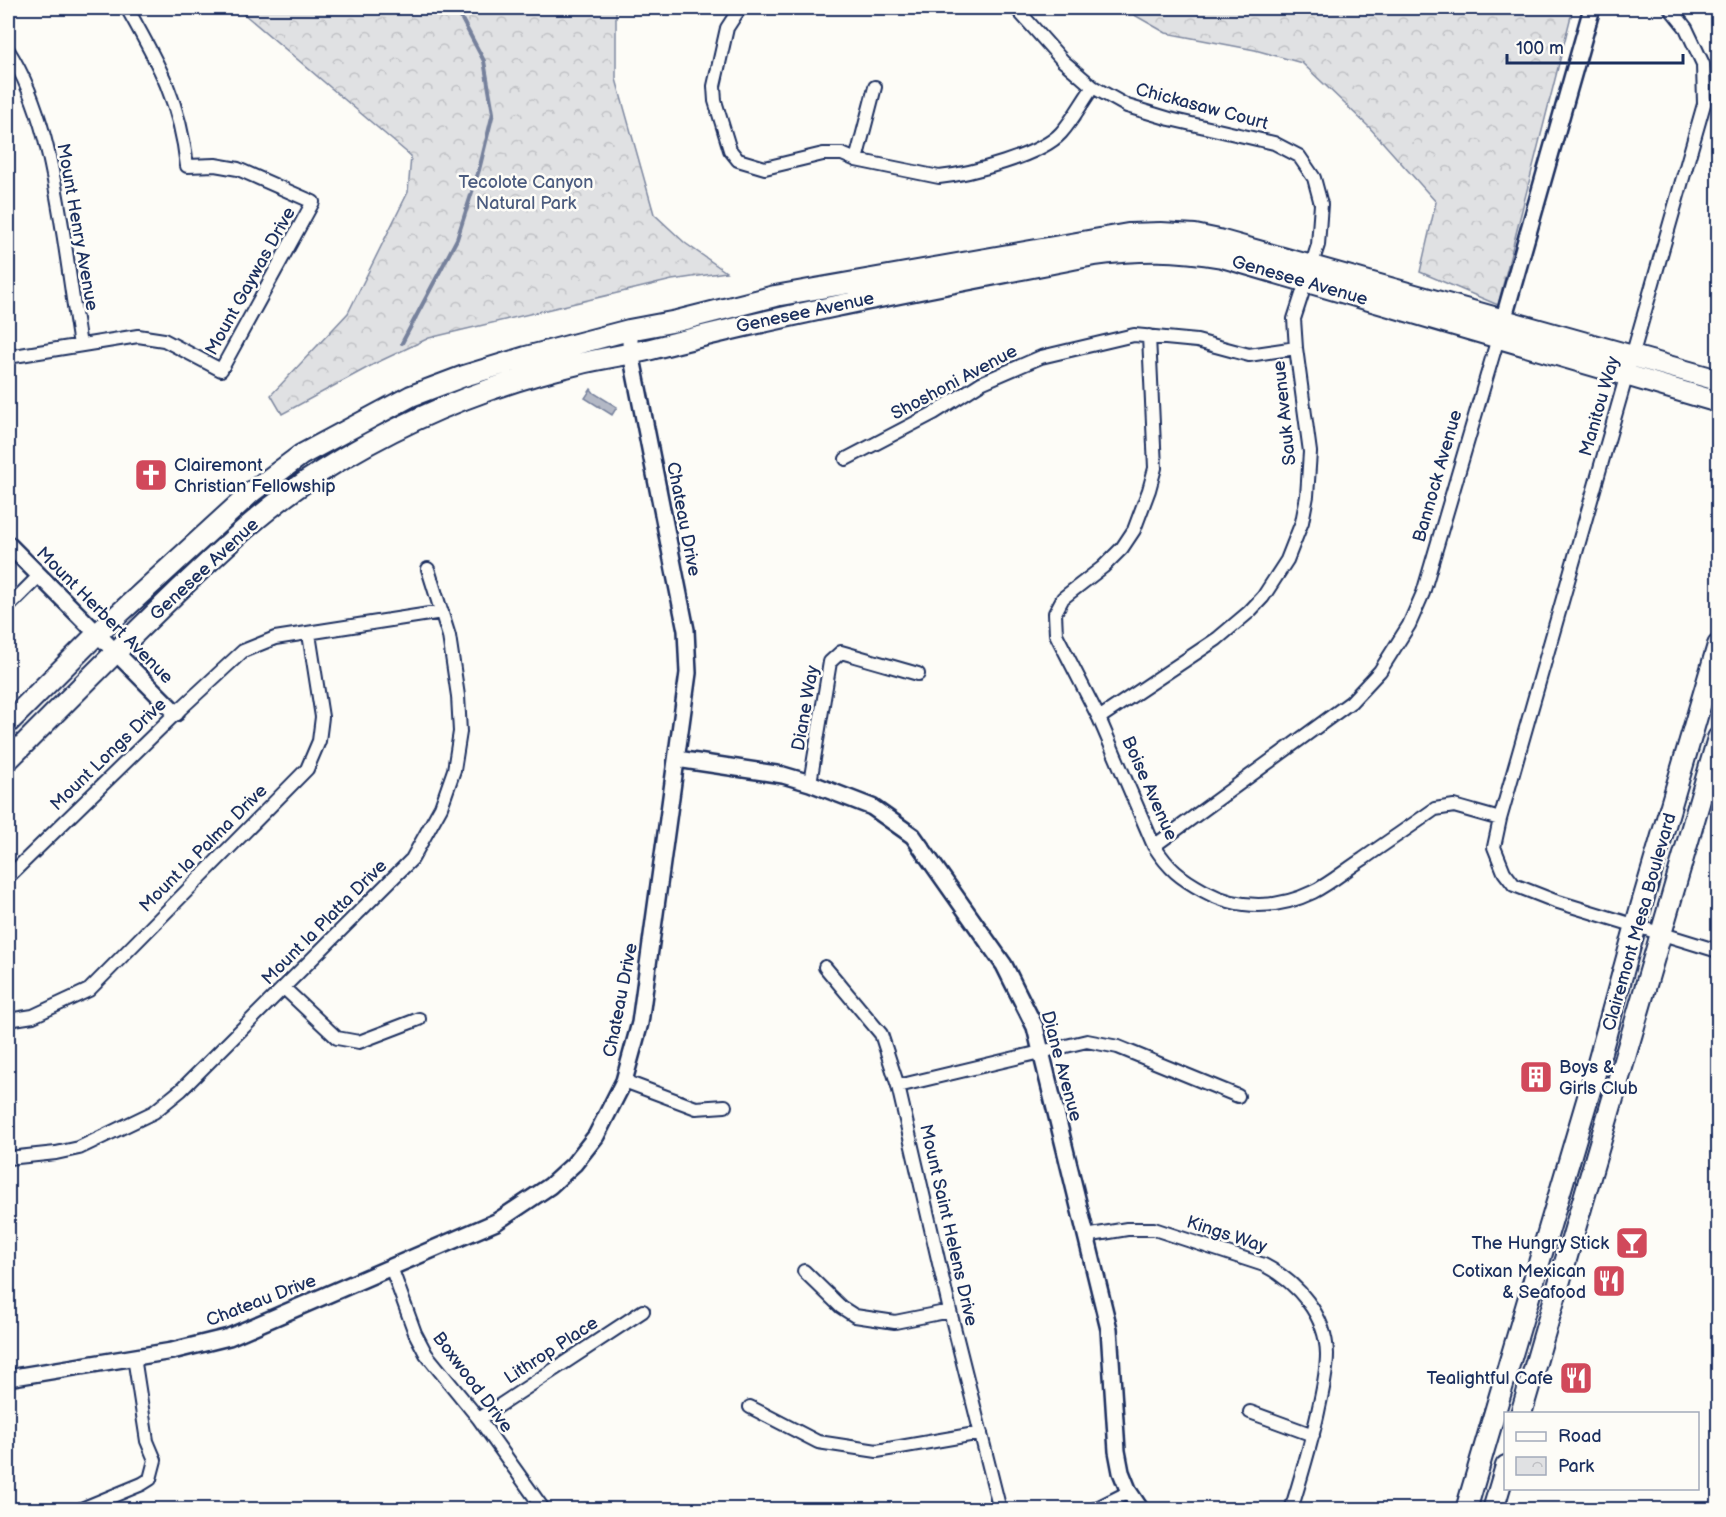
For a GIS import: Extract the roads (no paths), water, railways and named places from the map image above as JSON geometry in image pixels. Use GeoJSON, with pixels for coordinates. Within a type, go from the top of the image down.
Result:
{"type":"FeatureCollection","features":[{"type":"Feature","properties":{"kind":"main road","name":"Genesee Avenue"},"geometry":{"type":"LineString","coordinates":[[8,723],[98,633],[253,491],[302,455],[337,434],[411,396],[464,376],[628,330],[677,321],[775,296],[1128,234],[1195,235],[1219,240],[1310,273],[1630,365],[1719,380]]}},
{"type":"Feature","properties":{"kind":"main road","name":"Genesee Avenue"},"geometry":{"type":"LineString","coordinates":[[8,760],[116,651],[247,527],[277,502],[330,466],[416,418],[467,397],[578,364],[754,323],[1127,251],[1177,250],[1310,273]]}},
{"type":"Feature","properties":{"kind":"main road","name":"Genesee Avenue"},"geometry":{"type":"LineString","coordinates":[[1630,365],[1719,402]]}},
{"type":"Feature","properties":{"kind":"main road","name":"Clairemont Mesa Boulevard"},"geometry":{"type":"LineString","coordinates":[[1466,1509],[1719,645]]}},
{"type":"Feature","properties":{"kind":"main road","name":"Clairemont Mesa Boulevard"},"geometry":{"type":"LineString","coordinates":[[1521,1412],[1719,738]]}},
{"type":"Feature","properties":{"kind":"main road"},"geometry":{"type":"LineString","coordinates":[[1493,1509],[1504,1473]]}},
{"type":"Feature","properties":{"kind":"street","name":"Mount Gaywas Drive"},"geometry":{"type":"LineString","coordinates":[[8,357],[138,336],[164,340],[221,370],[313,202],[238,169],[215,165],[188,166],[184,139],[172,94],[163,72],[127,8]]}},
{"type":"Feature","properties":{"kind":"street"},"geometry":{"type":"LineString","coordinates":[[740,8],[728,28],[714,86],[715,101],[730,150],[738,160],[765,168],[823,154],[842,154],[856,160],[939,177],[953,176],[1029,154],[1048,144],[1062,133],[1093,87]]}},
{"type":"Feature","properties":{"kind":"street","name":"Chickasaw Court"},"geometry":{"type":"LineString","coordinates":[[1016,8],[1063,61],[1093,87],[1127,106],[1170,119],[1274,142],[1299,156],[1314,178],[1321,204],[1318,245],[1310,273]]}},
{"type":"Feature","properties":{"kind":"street","name":"Bannock Avenue"},"geometry":{"type":"LineString","coordinates":[[1154,846],[1351,702],[1380,671],[1409,625],[1423,593],[1592,8]]}},
{"type":"Feature","properties":{"kind":"street","name":"Manitou Way"},"geometry":{"type":"LineString","coordinates":[[1671,8],[1686,27],[1703,64],[1704,104],[1500,819],[1494,847],[1504,872],[1514,885],[1556,901],[1719,951]]}},
{"type":"Feature","properties":{"kind":"street","name":"Mount Henry Avenue"},"geometry":{"type":"LineString","coordinates":[[8,50],[43,131],[54,179],[80,345]]}},
{"type":"Feature","properties":{"kind":"street"},"geometry":{"type":"LineString","coordinates":[[856,160],[875,87]]}},
{"type":"Feature","properties":{"kind":"street","name":"Sauk Avenue"},"geometry":{"type":"LineString","coordinates":[[1099,718],[1217,639],[1263,597],[1287,560],[1302,522],[1307,496],[1310,452],[1294,319],[1301,293],[1310,273]]}},
{"type":"Feature","properties":{"kind":"street","name":"Chateau Drive"},"geometry":{"type":"LineString","coordinates":[[8,1378],[172,1351],[229,1337],[496,1222],[550,1186],[574,1164],[596,1136],[624,1081],[639,1023],[688,673],[686,630],[628,330]]}},
{"type":"Feature","properties":{"kind":"street","name":"Shoshoni Avenue"},"geometry":{"type":"LineString","coordinates":[[846,459],[934,413],[981,383],[1041,357],[1134,335],[1197,341],[1249,355],[1296,348]]}},
{"type":"Feature","properties":{"kind":"street","name":"Boise Avenue"},"geometry":{"type":"LineString","coordinates":[[1149,336],[1155,468],[1149,490],[1134,530],[1122,548],[1103,567],[1063,598],[1055,613],[1056,634],[1099,718],[1154,846],[1173,872],[1221,901],[1247,905],[1285,903],[1315,891],[1435,809],[1454,806],[1500,819]]}},
{"type":"Feature","properties":{"kind":"street","name":"Mount Herbert Avenue"},"geometry":{"type":"LineString","coordinates":[[8,544],[176,713]]}},
{"type":"Feature","properties":{"kind":"street","name":"Mount la Platta Drive"},"geometry":{"type":"LineString","coordinates":[[8,1158],[79,1148],[154,1112],[181,1090],[412,859],[441,807],[454,770],[460,732],[458,696],[449,636],[428,569]]}},
{"type":"Feature","properties":{"kind":"street"},"geometry":{"type":"LineString","coordinates":[[8,607],[39,576]]}},
{"type":"Feature","properties":{"kind":"street","name":"Mount Longs Drive"},"geometry":{"type":"LineString","coordinates":[[8,877],[243,651],[275,638],[442,612]]}},
{"type":"Feature","properties":{"kind":"street","name":"Mount la Palma Drive"},"geometry":{"type":"LineString","coordinates":[[8,1020],[33,1016],[88,990],[307,769],[319,741],[322,717],[309,634]]}},
{"type":"Feature","properties":{"kind":"street","name":"Diane Way"},"geometry":{"type":"LineString","coordinates":[[810,783],[830,662],[841,652],[918,674]]}},
{"type":"Feature","properties":{"kind":"street","name":"Diane Avenue"},"geometry":{"type":"LineString","coordinates":[[677,759],[783,775],[872,807],[913,836],[1004,965],[1035,1027],[1039,1052],[1109,1329],[1117,1451],[1121,1472],[1129,1492],[1141,1509]]}},
{"type":"Feature","properties":{"kind":"street","name":"Mount Saint Helens Drive"},"geometry":{"type":"LineString","coordinates":[[825,967],[881,1034],[898,1086],[950,1311],[1000,1509]]}},
{"type":"Feature","properties":{"kind":"street"},"geometry":{"type":"LineString","coordinates":[[284,988],[337,1038],[359,1042],[419,1019]]}},
{"type":"Feature","properties":{"kind":"street"},"geometry":{"type":"LineString","coordinates":[[898,1086],[1087,1041],[1118,1047],[1238,1096]]}},
{"type":"Feature","properties":{"kind":"street"},"geometry":{"type":"LineString","coordinates":[[624,1081],[696,1108],[725,1106]]}},
{"type":"Feature","properties":{"kind":"street","name":"Kings Way"},"geometry":{"type":"LineString","coordinates":[[1086,1236],[1127,1229],[1154,1229],[1264,1265],[1276,1271],[1302,1293],[1316,1315],[1323,1334],[1327,1352],[1326,1377],[1313,1435],[1291,1509]]}},
{"type":"Feature","properties":{"kind":"street","name":"Boxwood Drive"},"geometry":{"type":"LineString","coordinates":[[391,1268],[415,1333],[426,1354],[479,1419],[544,1509]]}},
{"type":"Feature","properties":{"kind":"street"},"geometry":{"type":"LineString","coordinates":[[804,1271],[855,1316],[894,1322],[950,1311]]}},
{"type":"Feature","properties":{"kind":"street","name":"Lithrop Place"},"geometry":{"type":"LineString","coordinates":[[479,1419],[643,1311]]}},
{"type":"Feature","properties":{"kind":"street"},"geometry":{"type":"LineString","coordinates":[[79,1509],[150,1479],[154,1460],[147,1441],[134,1357]]}},
{"type":"Feature","properties":{"kind":"street"},"geometry":{"type":"LineString","coordinates":[[750,1407],[818,1442],[877,1451],[981,1433]]}},
{"type":"Feature","properties":{"kind":"street"},"geometry":{"type":"LineString","coordinates":[[1250,1412],[1313,1435]]}},
{"type":"Feature","properties":{"kind":"street"},"geometry":{"type":"LineString","coordinates":[[1093,1509],[1129,1492]]}},
{"type":"Feature","properties":{"kind":"water"},"geometry":{"type":"Polygon","coordinates":[[[591,389],[617,407],[612,415],[585,398],[591,389]]]}},
{"type":"Feature","properties":{"kind":"waterway"},"geometry":{"type":"LineString","coordinates":[[402,343],[457,239],[479,170],[493,113],[484,61],[456,8]]}},
{"type":"Feature","properties":{"kind":"place","name":"Clairemont Christian Fellowship"},"geometry":{"type":"Point","coordinates":[151,475]}},
{"type":"Feature","properties":{"kind":"place","name":"Boys & Girls Club"},"geometry":{"type":"Point","coordinates":[1536,1077]}},
{"type":"Feature","properties":{"kind":"place","name":"The Hungry Stick"},"geometry":{"type":"Point","coordinates":[1632,1243]}},
{"type":"Feature","properties":{"kind":"place","name":"Cotixan Mexican & Seafood"},"geometry":{"type":"Point","coordinates":[1609,1281]}},
{"type":"Feature","properties":{"kind":"place","name":"Tealightful Cafe"},"geometry":{"type":"Point","coordinates":[1576,1378]}},
{"type":"Feature","properties":{"kind":"park label","name":"Tecolote Canyon Natural Park"},"geometry":{"type":"Point","coordinates":[526,192]}}]}
